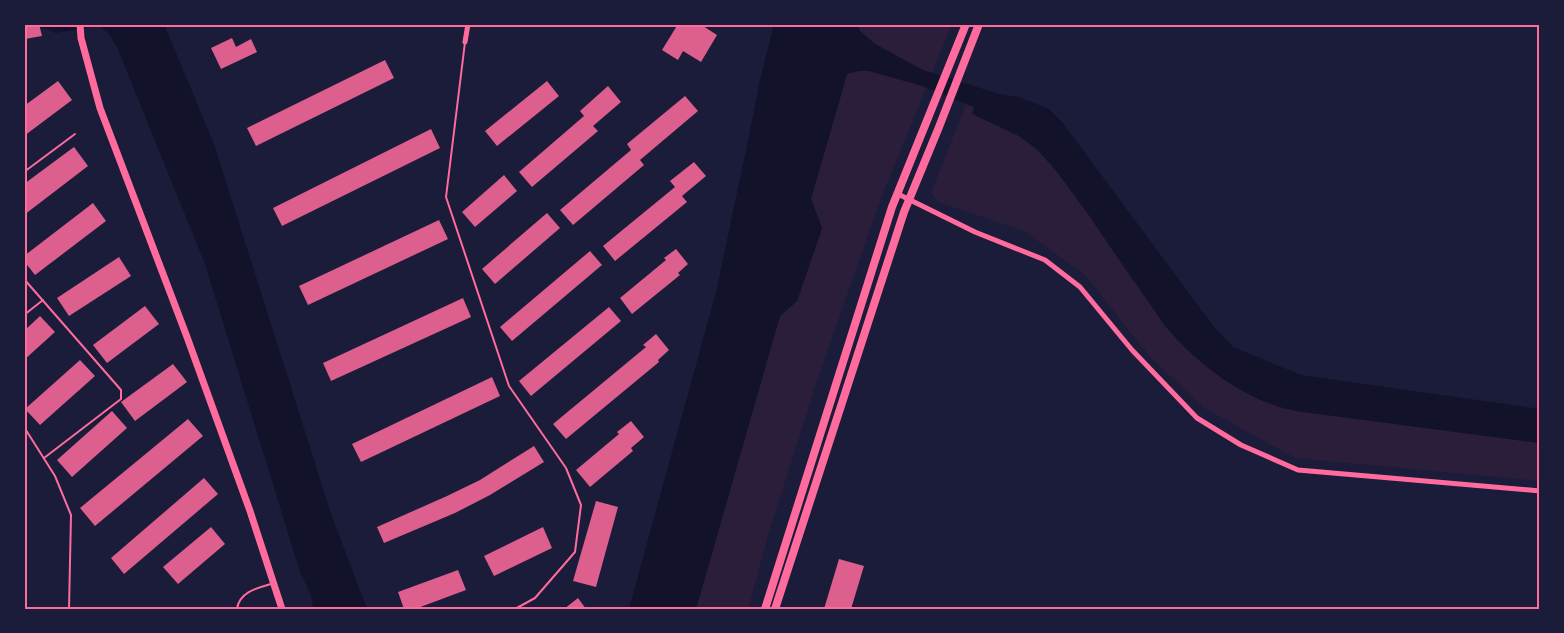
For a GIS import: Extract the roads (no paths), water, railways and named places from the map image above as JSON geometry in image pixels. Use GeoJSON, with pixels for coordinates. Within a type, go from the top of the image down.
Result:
{"type":"FeatureCollection","features":[{"type":"Feature","properties":{"kind":"main road"},"geometry":{"type":"LineString","coordinates":[[765,609],[892,207],[966,24]]}},
{"type":"Feature","properties":{"kind":"main road"},"geometry":{"type":"LineString","coordinates":[[775,609],[900,223],[980,24]]}},
{"type":"Feature","properties":{"kind":"street"},"geometry":{"type":"LineString","coordinates":[[80,24],[81,38],[100,108],[231,457],[282,609]]}},
{"type":"Feature","properties":{"kind":"street"},"geometry":{"type":"LineString","coordinates":[[465,42],[468,24]]}},
{"type":"Feature","properties":{"kind":"street"},"geometry":{"type":"LineString","coordinates":[[898,194],[975,232],[1045,260],[1080,287],[1132,350],[1197,418],[1241,445],[1298,470],[1540,491]]}},
{"type":"Feature","properties":{"kind":"lane"},"geometry":{"type":"LineString","coordinates":[[465,42],[446,197],[509,386],[566,468],[581,505],[575,552],[535,598],[515,609]]}},
{"type":"Feature","properties":{"kind":"lane"},"geometry":{"type":"LineString","coordinates":[[24,172],[75,134]]}},
{"type":"Feature","properties":{"kind":"lane"},"geometry":{"type":"LineString","coordinates":[[24,279],[121,390],[121,399],[44,459]]}},
{"type":"Feature","properties":{"kind":"lane"},"geometry":{"type":"LineString","coordinates":[[24,315],[43,300]]}},
{"type":"Feature","properties":{"kind":"lane"},"geometry":{"type":"LineString","coordinates":[[24,427],[55,476],[71,515],[69,609]]}},
{"type":"Feature","properties":{"kind":"lane"},"geometry":{"type":"LineString","coordinates":[[237,609],[238,602],[249,591],[274,583]]}}]}
